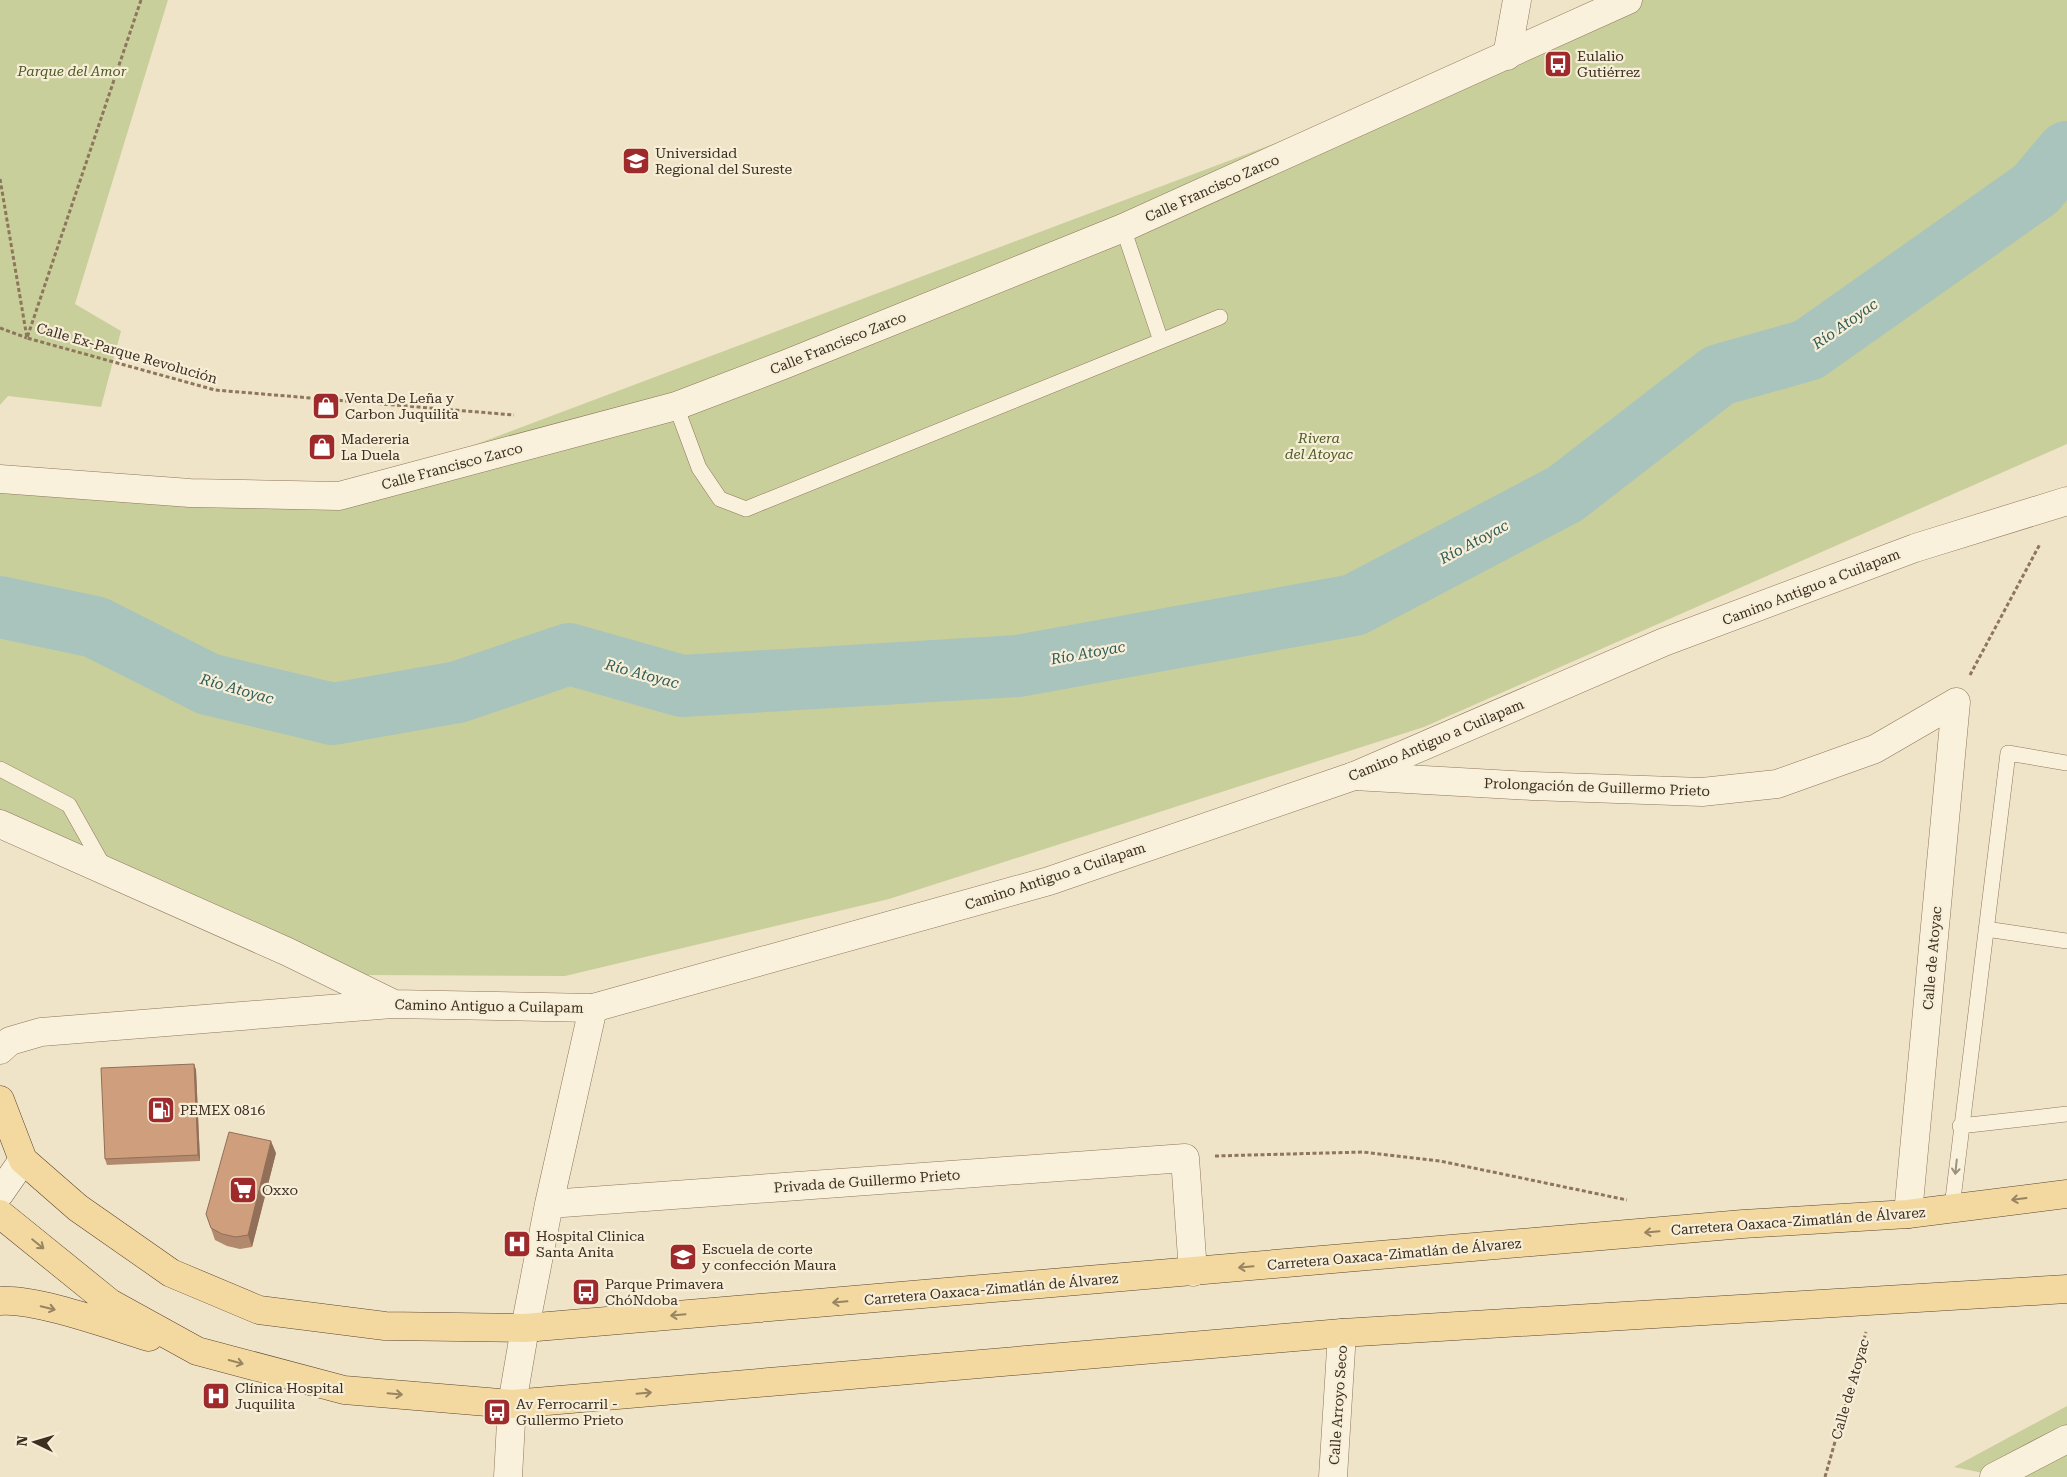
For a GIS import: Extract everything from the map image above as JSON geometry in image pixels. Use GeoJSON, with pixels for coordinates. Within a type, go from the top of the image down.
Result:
{"type":"FeatureCollection","features":[{"type":"Feature","properties":{"kind":"main road","name":"Carretera Oaxaca-Zimatlán de Álvarez"},"geometry":{"type":"LineString","coordinates":[[0,1100],[23,1160],[78,1208],[171,1273],[259,1310],[385,1326],[525,1328],[1743,1224],[1908,1214],[2067,1194]]}},
{"type":"Feature","properties":{"kind":"main road"},"geometry":{"type":"LineString","coordinates":[[0,1214],[110,1303],[197,1351]]}},
{"type":"Feature","properties":{"kind":"main road"},"geometry":{"type":"LineString","coordinates":[[0,1302],[10,1300],[50,1308],[197,1351],[344,1390],[512,1404],[1342,1333],[2067,1289]]}},
{"type":"Feature","properties":{"kind":"street"},"geometry":{"type":"LineString","coordinates":[[1507,56],[1517,0]]}},
{"type":"Feature","properties":{"kind":"street","name":"Calle Francisco Zarco"},"geometry":{"type":"LineString","coordinates":[[0,479],[190,494],[339,496],[676,406],[786,364],[1123,228],[1628,0]]}},
{"type":"Feature","properties":{"kind":"street","name":"Camino Antiguo a Cuilapam"},"geometry":{"type":"LineString","coordinates":[[0,1050],[10,1041],[41,1032],[392,1004],[593,1008],[1049,881],[1354,776],[1664,642],[1915,548],[2064,502]]}},
{"type":"Feature","properties":{"kind":"street","name":"Prolongación de Guillermo Prieto"},"geometry":{"type":"LineString","coordinates":[[1354,776],[1532,786],[1702,792],[1777,784],[1875,749],[1956,702]]}},
{"type":"Feature","properties":{"kind":"street","name":"Calle de Atoyac"},"geometry":{"type":"LineString","coordinates":[[1908,1214],[1956,702]]}},
{"type":"Feature","properties":{"kind":"street"},"geometry":{"type":"LineString","coordinates":[[0,824],[288,952],[392,1004]]}},
{"type":"Feature","properties":{"kind":"street"},"geometry":{"type":"LineString","coordinates":[[508,1477],[512,1404],[525,1328],[593,1008]]}},
{"type":"Feature","properties":{"kind":"street"},"geometry":{"type":"LineString","coordinates":[[1185,1158],[1193,1272]]}},
{"type":"Feature","properties":{"kind":"street","name":"Privada de Guillermo Prieto"},"geometry":{"type":"LineString","coordinates":[[550,1204],[1185,1158]]}},
{"type":"Feature","properties":{"kind":"street"},"geometry":{"type":"LineString","coordinates":[[0,1193],[23,1160]]}},
{"type":"Feature","properties":{"kind":"street","name":"Calle Arroyo Seco"},"geometry":{"type":"LineString","coordinates":[[1333,1477],[1342,1333]]}},
{"type":"Feature","properties":{"kind":"street"},"geometry":{"type":"LineString","coordinates":[[1994,1477],[2067,1439]]}},
{"type":"Feature","properties":{"kind":"lane"},"geometry":{"type":"LineString","coordinates":[[1123,228],[1161,341]]}},
{"type":"Feature","properties":{"kind":"lane"},"geometry":{"type":"LineString","coordinates":[[676,406],[699,468],[715,492],[720,499],[746,509],[1220,317]]}},
{"type":"Feature","properties":{"kind":"lane"},"geometry":{"type":"LineString","coordinates":[[1952,1207],[1960,1126],[2008,753],[2067,763]]}},
{"type":"Feature","properties":{"kind":"lane"},"geometry":{"type":"LineString","coordinates":[[0,769],[69,805],[106,871]]}},
{"type":"Feature","properties":{"kind":"lane"},"geometry":{"type":"LineString","coordinates":[[1986,929],[2067,941]]}},
{"type":"Feature","properties":{"kind":"lane"},"geometry":{"type":"LineString","coordinates":[[1960,1126],[2067,1114]]}},
{"type":"Feature","properties":{"kind":"path","name":"Calle Ex-Parque Revolución"},"geometry":{"type":"LineString","coordinates":[[141,0],[27,338],[215,390],[522,416]]}},
{"type":"Feature","properties":{"kind":"path"},"geometry":{"type":"LineString","coordinates":[[0,179],[27,338],[0,328]]}},
{"type":"Feature","properties":{"kind":"path"},"geometry":{"type":"LineString","coordinates":[[1956,702],[2064,502]]}},
{"type":"Feature","properties":{"kind":"path"},"geometry":{"type":"LineString","coordinates":[[1185,1158],[1363,1152],[1440,1161],[1630,1200]]}},
{"type":"Feature","properties":{"kind":"path","name":"Calle de Atoyac"},"geometry":{"type":"LineString","coordinates":[[1825,1477],[1875,1300]]}},
{"type":"Feature","properties":{"kind":"green space","name":"Parque del Amor"},"geometry":{"type":"Polygon","coordinates":[[[0,0],[168,0],[75,304],[121,331],[101,407],[8,396],[0,405],[0,0]]]}},
{"type":"Feature","properties":{"kind":"green space","name":"Rivera del Atoyac"},"geometry":{"type":"Polygon","coordinates":[[[1628,0],[2067,0],[2067,444],[1424,727],[889,899],[565,976],[364,975],[0,811],[0,478],[339,496],[1507,56],[1628,0]]]}},
{"type":"Feature","properties":{"kind":"green space"},"geometry":{"type":"Polygon","coordinates":[[[2067,1406],[2067,1477],[2002,1477],[1954,1467],[2067,1406]]]}},
{"type":"Feature","properties":{"kind":"building"},"geometry":{"type":"Polygon","coordinates":[[[194,1064],[198,1155],[105,1159],[101,1068],[194,1064]]]}},
{"type":"Feature","properties":{"kind":"building","name":"Oxxo"},"geometry":{"type":"Polygon","coordinates":[[[229,1132],[271,1141],[248,1235],[236,1237],[222,1234],[211,1228],[206,1214],[229,1132]]]}},
{"type":"Feature","properties":{"kind":"waterway","name":"Río Atoyac"},"geometry":{"type":"LineString","coordinates":[[0,607],[95,627],[208,684],[333,714],[458,692],[569,654],[682,686],[1018,666],[1354,605],[1565,494],[1719,375],[1808,350],[2036,189],[2067,152]]}},
{"type":"Feature","properties":{"kind":"place","name":"Eulalio Gutiérrez"},"geometry":{"type":"Point","coordinates":[1558,64]}},
{"type":"Feature","properties":{"kind":"place","name":"Universidad Regional del Sureste"},"geometry":{"type":"Point","coordinates":[636,161]}},
{"type":"Feature","properties":{"kind":"place","name":"Venta De Leña y Carbon Juquilita"},"geometry":{"type":"Point","coordinates":[326,406]}},
{"type":"Feature","properties":{"kind":"place","name":"Madereria La Duela"},"geometry":{"type":"Point","coordinates":[322,447]}},
{"type":"Feature","properties":{"kind":"place","name":"PEMEX 0816"},"geometry":{"type":"Point","coordinates":[161,1110]}},
{"type":"Feature","properties":{"kind":"place","name":"Oxxo"},"geometry":{"type":"Point","coordinates":[243,1190]}},
{"type":"Feature","properties":{"kind":"place","name":"Hospital Clinica Santa Anita"},"geometry":{"type":"Point","coordinates":[517,1244]}},
{"type":"Feature","properties":{"kind":"place","name":"Escuela de corte y confección Maura"},"geometry":{"type":"Point","coordinates":[683,1257]}},
{"type":"Feature","properties":{"kind":"place","name":"Parque Primavera Cho´Ndoba"},"geometry":{"type":"Point","coordinates":[586,1292]}},
{"type":"Feature","properties":{"kind":"place","name":"Clínica Hospital Juquilita"},"geometry":{"type":"Point","coordinates":[216,1396]}},
{"type":"Feature","properties":{"kind":"place","name":"Av Ferrocarril - Gullermo Prieto"},"geometry":{"type":"Point","coordinates":[497,1412]}}]}
